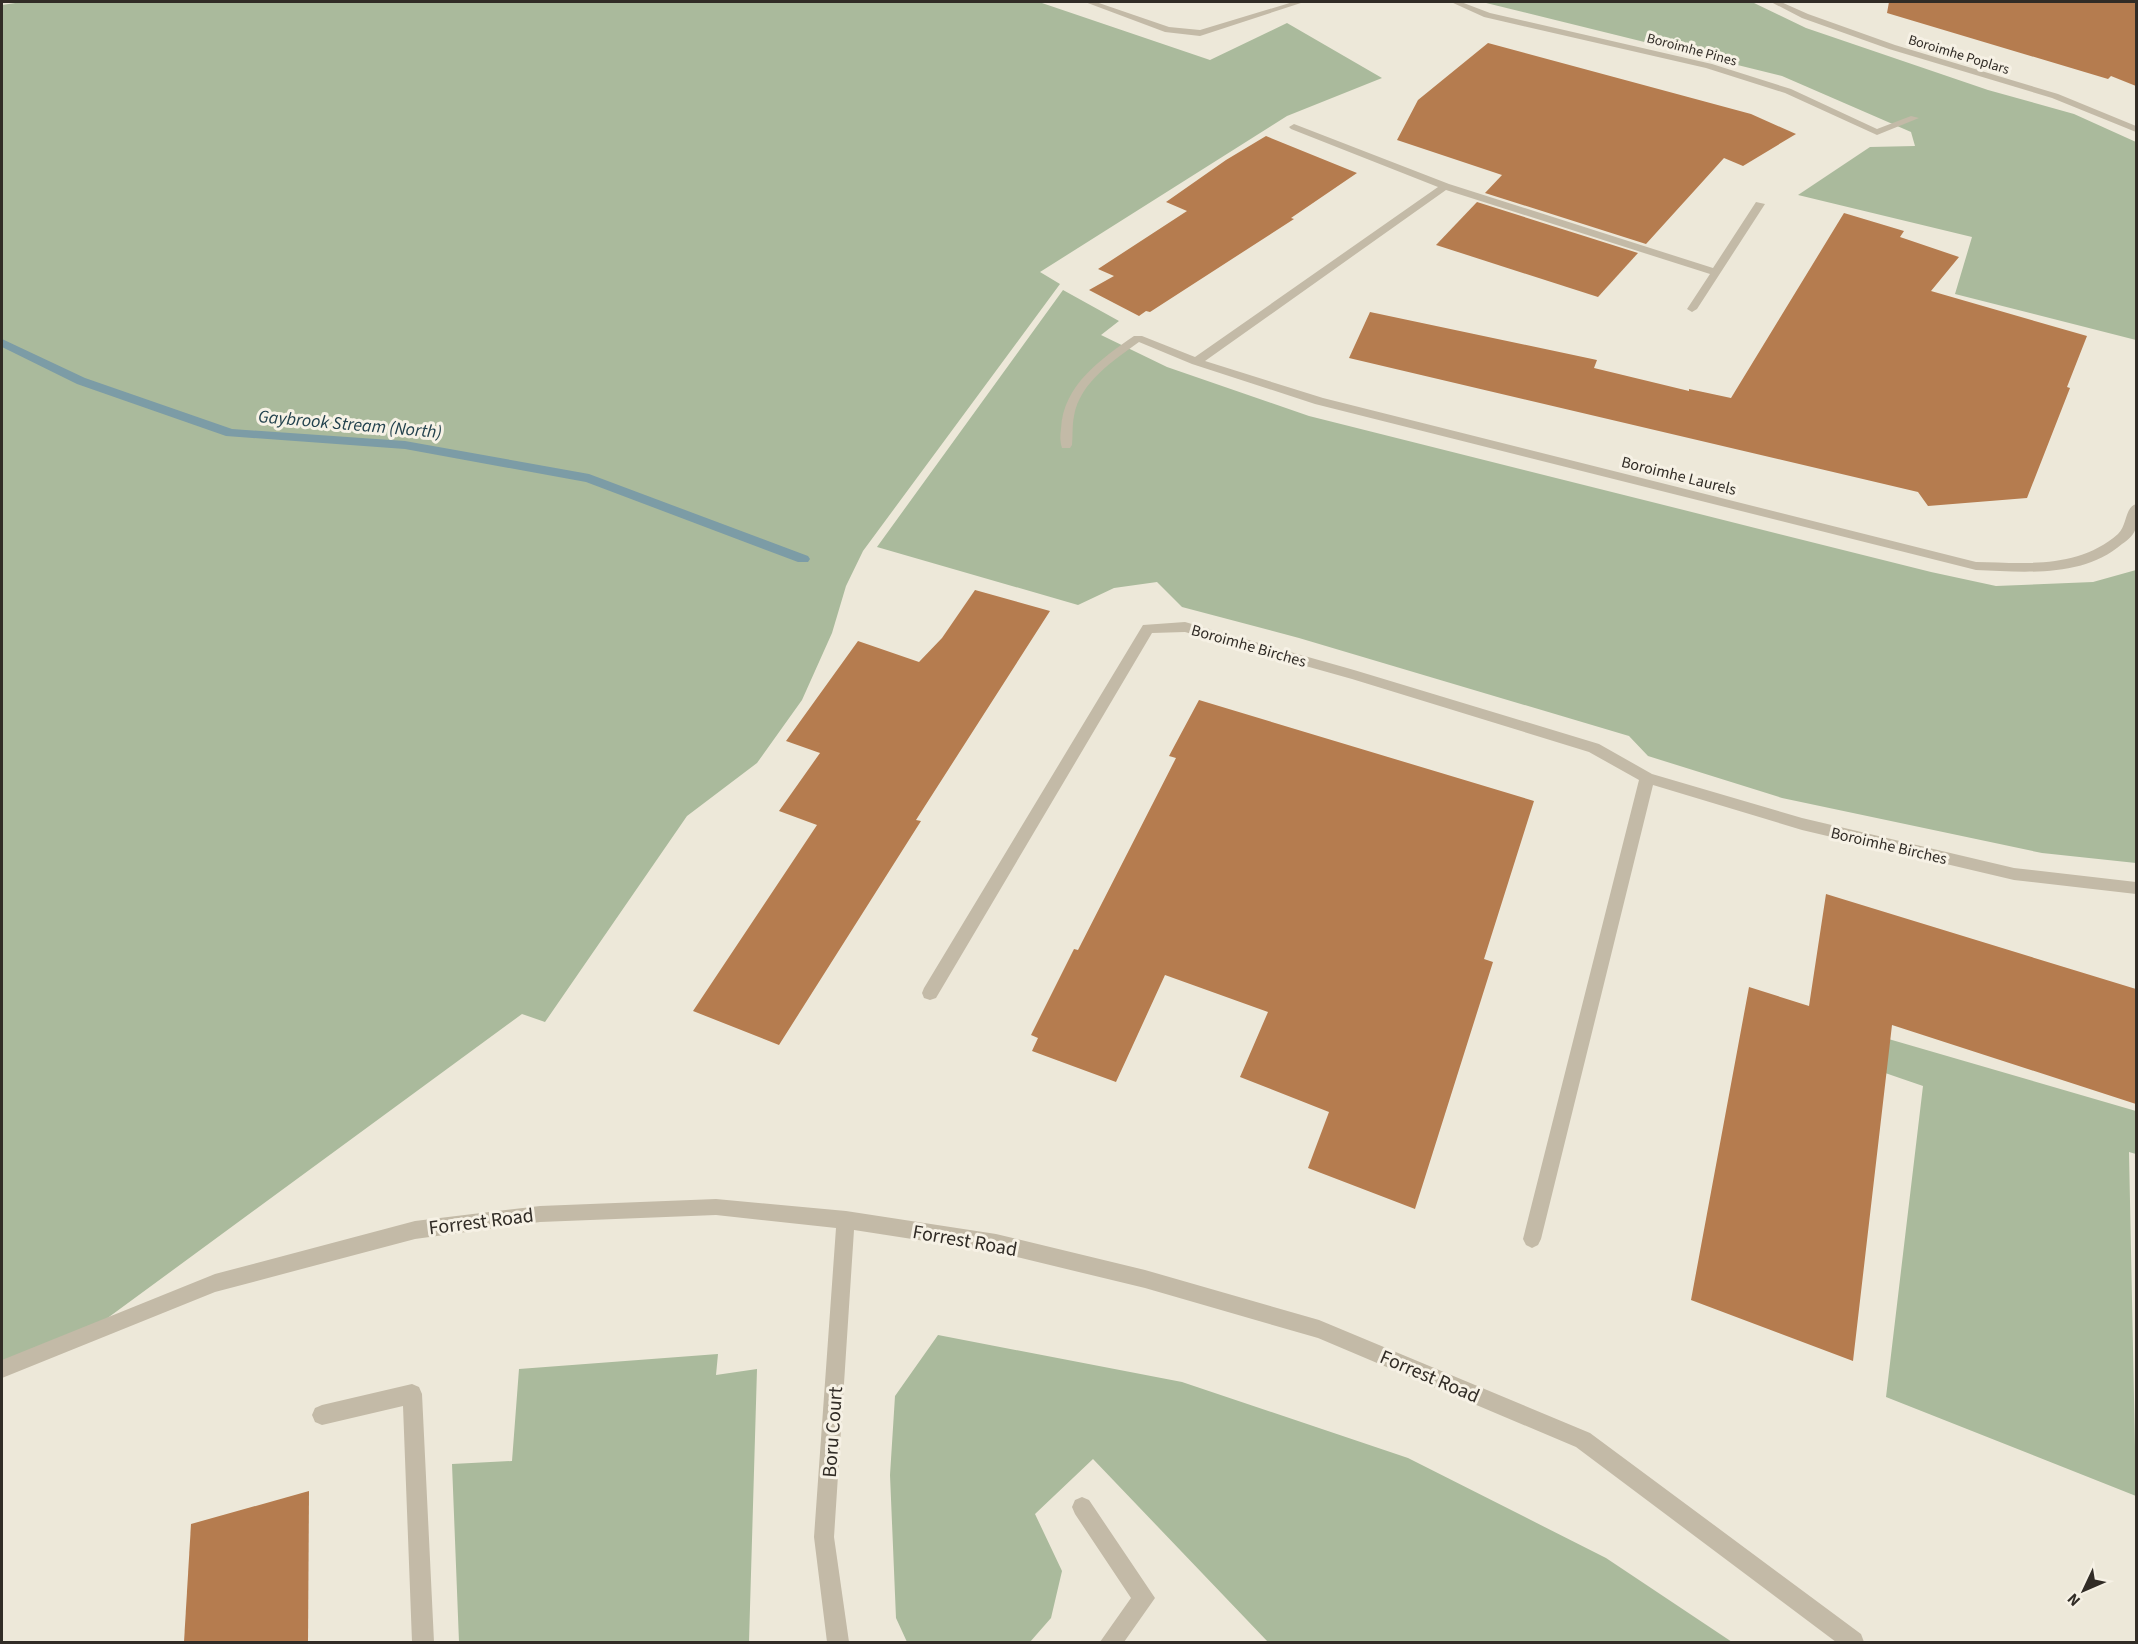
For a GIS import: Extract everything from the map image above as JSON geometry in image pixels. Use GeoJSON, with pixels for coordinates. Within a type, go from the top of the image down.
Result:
{"type":"FeatureCollection","features":[{"type":"Feature","properties":{"kind":"street"},"geometry":{"type":"LineString","coordinates":[[1089,2],[1168,30],[1200,33],[1300,2]]}},
{"type":"Feature","properties":{"kind":"street","name":"Boroimhe Pines"},"geometry":{"type":"LineString","coordinates":[[1455,2],[1487,15],[1709,66],[1788,91],[1877,132],[1914,118]]}},
{"type":"Feature","properties":{"kind":"street","name":"Boroimhe Poplars"},"geometry":{"type":"LineString","coordinates":[[1775,2],[1805,16],[1892,47],[2055,96],[2136,129]]}},
{"type":"Feature","properties":{"kind":"street"},"geometry":{"type":"LineString","coordinates":[[1294,127],[1445,186],[1715,272]]}},
{"type":"Feature","properties":{"kind":"street"},"geometry":{"type":"LineString","coordinates":[[1196,362],[1445,186]]}},
{"type":"Feature","properties":{"kind":"street"},"geometry":{"type":"LineString","coordinates":[[1692,309],[1760,204]]}},
{"type":"Feature","properties":{"kind":"street","name":"Boroimhe Laurels"},"geometry":{"type":"LineString","coordinates":[[1066,445],[1068,413],[1080,385],[1104,363],[1138,338],[1196,362],[1319,401],[1976,566],[2045,568],[2092,558],[2127,533],[2136,508]]}},
{"type":"Feature","properties":{"kind":"street","name":"Boroimhe Birches"},"geometry":{"type":"LineString","coordinates":[[930,993],[1148,628],[1185,627],[1354,675],[1594,748],[1647,778],[1802,824],[2014,874],[2136,888]]}},
{"type":"Feature","properties":{"kind":"street"},"geometry":{"type":"LineString","coordinates":[[1532,1239],[1647,778]]}},
{"type":"Feature","properties":{"kind":"street","name":"Forrest Road"},"geometry":{"type":"LineString","coordinates":[[2,1369],[215,1283],[415,1230],[540,1214],[716,1207],[846,1220],[996,1244],[1145,1279],[1319,1329],[1561,1430],[1583,1440],[1853,1642]]}},
{"type":"Feature","properties":{"kind":"street","name":"Boru Court"},"geometry":{"type":"LineString","coordinates":[[838,1642],[824,1538],[846,1220]]}},
{"type":"Feature","properties":{"kind":"street"},"geometry":{"type":"LineString","coordinates":[[322,1415],[412,1394],[423,1642]]}},
{"type":"Feature","properties":{"kind":"street"},"geometry":{"type":"LineString","coordinates":[[1082,1506],[1144,1598],[1111,1642]]}},
{"type":"Feature","properties":{"kind":"green space"},"geometry":{"type":"Polygon","coordinates":[[[22,2],[1039,2],[1210,60],[1287,23],[1382,78],[1287,116],[1040,272],[1060,284],[863,551],[846,586],[832,633],[802,700],[757,763],[687,816],[545,1022],[522,1014],[83,1336],[2,1369],[2,5],[22,2]]]}},
{"type":"Feature","properties":{"kind":"green space"},"geometry":{"type":"Polygon","coordinates":[[[1482,2],[1752,2],[1806,28],[1988,90],[2074,114],[2136,142],[2136,340],[1955,294],[1972,237],[1798,195],[1870,147],[1915,146],[1911,132],[1782,76],[1482,2]]]}},
{"type":"Feature","properties":{"kind":"green space"},"geometry":{"type":"Polygon","coordinates":[[[1063,290],[1119,321],[1101,335],[1167,367],[1309,416],[1931,572],[1996,586],[2093,582],[2136,570],[2136,863],[2042,853],[1782,798],[1648,756],[1629,736],[1299,638],[1182,607],[1157,582],[1114,588],[1078,605],[877,547],[1063,290]]]}},
{"type":"Feature","properties":{"kind":"green space"},"geometry":{"type":"Polygon","coordinates":[[[1861,1031],[2136,1111],[2136,1154],[2129,1152],[2136,1496],[1886,1397],[1923,1086],[1792,1041],[1861,1031]]]}},
{"type":"Feature","properties":{"kind":"green space"},"geometry":{"type":"Polygon","coordinates":[[[938,1335],[1182,1382],[1408,1458],[1606,1558],[1732,1642],[1268,1642],[1093,1459],[1035,1514],[1062,1571],[1051,1618],[1030,1642],[907,1642],[896,1618],[890,1475],[895,1396],[938,1335]]]}},
{"type":"Feature","properties":{"kind":"green space"},"geometry":{"type":"Polygon","coordinates":[[[718,1354],[716,1375],[757,1369],[749,1642],[459,1642],[452,1464],[512,1461],[519,1369],[718,1354]]]}},
{"type":"Feature","properties":{"kind":"building"},"geometry":{"type":"Polygon","coordinates":[[[1889,2],[2136,2],[2136,86],[2111,76],[2108,79],[1887,13],[1889,2]]]}},
{"type":"Feature","properties":{"kind":"building"},"geometry":{"type":"Polygon","coordinates":[[[1488,43],[1751,114],[1796,134],[1743,166],[1724,158],[1646,244],[1485,193],[1502,175],[1397,140],[1418,100],[1488,43]]]}},
{"type":"Feature","properties":{"kind":"building"},"geometry":{"type":"Polygon","coordinates":[[[1266,136],[1357,173],[1291,218],[1294,219],[1150,312],[1146,311],[1139,316],[1089,290],[1114,276],[1098,269],[1187,211],[1166,202],[1226,160],[1266,136]]]}},
{"type":"Feature","properties":{"kind":"building"},"geometry":{"type":"Polygon","coordinates":[[[1477,202],[1638,253],[1598,297],[1436,245],[1477,202]]]}},
{"type":"Feature","properties":{"kind":"building"},"geometry":{"type":"Polygon","coordinates":[[[1844,213],[1904,231],[1900,237],[1959,257],[1931,291],[2087,336],[2067,387],[2070,388],[2027,498],[1928,506],[1918,492],[1349,358],[1370,312],[1597,360],[1594,368],[1689,391],[1689,389],[1731,398],[1844,213]]]}},
{"type":"Feature","properties":{"kind":"building"},"geometry":{"type":"Polygon","coordinates":[[[975,590],[1050,611],[916,820],[921,821],[779,1045],[693,1011],[817,825],[779,811],[820,753],[786,741],[858,641],[919,662],[942,638],[975,590]]]}},
{"type":"Feature","properties":{"kind":"building"},"geometry":{"type":"Polygon","coordinates":[[[1199,700],[1534,801],[1484,959],[1493,962],[1415,1209],[1308,1168],[1329,1112],[1240,1077],[1268,1012],[1165,975],[1116,1082],[1032,1051],[1038,1038],[1031,1035],[1074,949],[1078,950],[1176,758],[1169,756],[1199,700]]]}},
{"type":"Feature","properties":{"kind":"building"},"geometry":{"type":"Polygon","coordinates":[[[1826,894],[2136,989],[2136,1104],[1892,1025],[1853,1361],[1691,1300],[1749,987],[1809,1006],[1826,894]]]}},
{"type":"Feature","properties":{"kind":"building"},"geometry":{"type":"Polygon","coordinates":[[[309,1491],[308,1642],[184,1642],[191,1524],[309,1491]]]}},
{"type":"Feature","properties":{"kind":"waterway","name":"Gaybrook Stream (North)"},"geometry":{"type":"LineString","coordinates":[[2,343],[81,381],[231,433],[405,445],[589,478],[803,559]]}}]}
